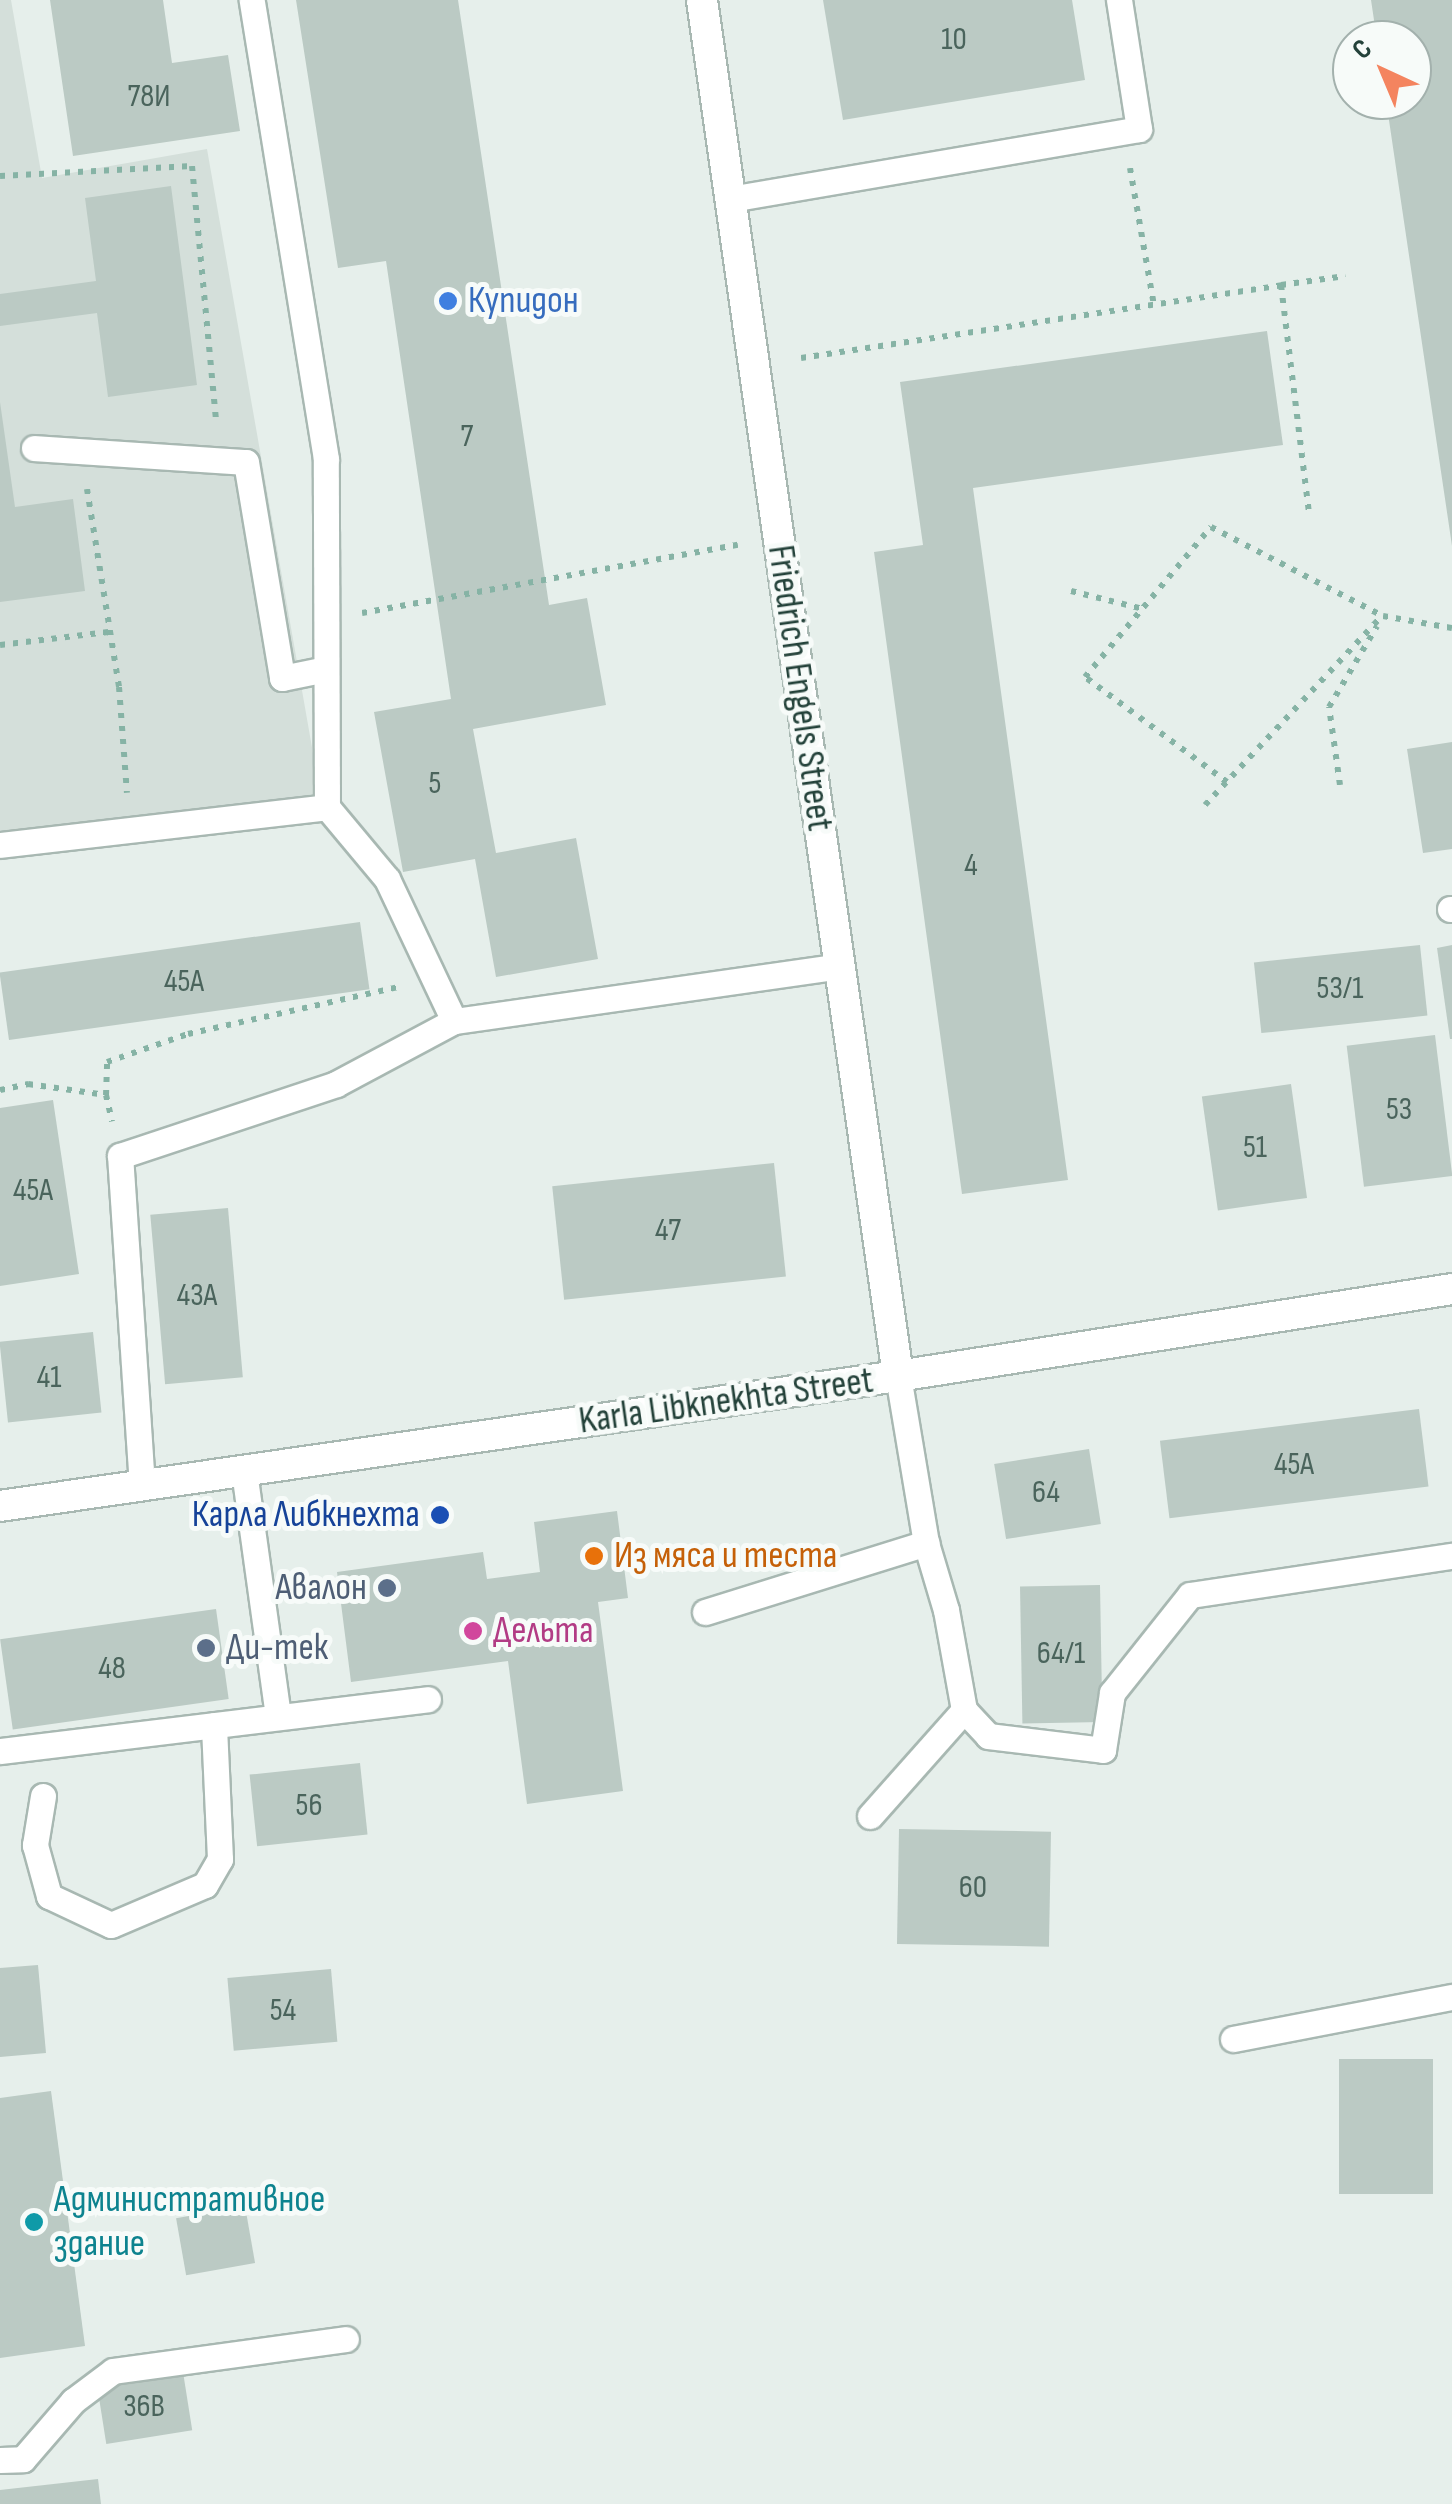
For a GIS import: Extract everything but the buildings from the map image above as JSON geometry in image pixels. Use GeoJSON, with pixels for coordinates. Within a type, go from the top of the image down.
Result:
{"type":"FeatureCollection","features":[{"type":"Feature","properties":{"kind":"main road","name":"Friedrich Engels Street"},"geometry":{"type":"LineString","coordinates":[[702,0],[898,1376]]}},
{"type":"Feature","properties":{"kind":"main road","name":"Karla Libknekhta Street"},"geometry":{"type":"LineString","coordinates":[[0,1506],[898,1376],[1452,1290]]}},
{"type":"Feature","properties":{"kind":"lane"},"geometry":{"type":"LineString","coordinates":[[252,0],[326,459],[327,808],[387,879],[454,1021]]}},
{"type":"Feature","properties":{"kind":"lane"},"geometry":{"type":"LineString","coordinates":[[730,199],[1139,128],[1119,0]]}},
{"type":"Feature","properties":{"kind":"lane"},"geometry":{"type":"LineString","coordinates":[[34,448],[246,462],[282,678],[326,669]]}},
{"type":"Feature","properties":{"kind":"lane"},"geometry":{"type":"LineString","coordinates":[[0,845],[327,808]]}},
{"type":"Feature","properties":{"kind":"lane"},"geometry":{"type":"LineString","coordinates":[[142,1486],[120,1156],[336,1084],[454,1021],[840,966]]}},
{"type":"Feature","properties":{"kind":"lane"},"geometry":{"type":"LineString","coordinates":[[898,1376],[926,1543],[946,1610],[964,1710],[988,1736],[1103,1750],[1112,1693],[1190,1595],[1452,1556]]}},
{"type":"Feature","properties":{"kind":"lane"},"geometry":{"type":"LineString","coordinates":[[244,1471],[278,1717]]}},
{"type":"Feature","properties":{"kind":"lane"},"geometry":{"type":"LineString","coordinates":[[704,1612],[926,1543]]}},
{"type":"Feature","properties":{"kind":"lane"},"geometry":{"type":"LineString","coordinates":[[0,1751],[428,1699]]}},
{"type":"Feature","properties":{"kind":"lane"},"geometry":{"type":"LineString","coordinates":[[870,1816],[964,1710]]}},
{"type":"Feature","properties":{"kind":"lane"},"geometry":{"type":"LineString","coordinates":[[43,1796],[35,1845],[49,1896],[111,1924],[205,1885],[220,1859],[214,1725]]}},
{"type":"Feature","properties":{"kind":"lane"},"geometry":{"type":"LineString","coordinates":[[1232,2039],[1452,1997]]}},
{"type":"Feature","properties":{"kind":"lane"},"geometry":{"type":"LineString","coordinates":[[0,2460],[23,2458],[73,2400],[113,2371],[346,2339]]}},
{"type":"Feature","properties":{"kind":"path"},"geometry":{"type":"LineString","coordinates":[[1123,131],[1154,304]]}},
{"type":"Feature","properties":{"kind":"path"},"geometry":{"type":"LineString","coordinates":[[0,176],[192,166],[220,458]]}},
{"type":"Feature","properties":{"kind":"path"},"geometry":{"type":"LineString","coordinates":[[801,358],[1345,276]]}},
{"type":"Feature","properties":{"kind":"path"},"geometry":{"type":"LineString","coordinates":[[1282,285],[1308,512]]}},
{"type":"Feature","properties":{"kind":"path"},"geometry":{"type":"LineString","coordinates":[[82,450],[119,687],[130,830]]}},
{"type":"Feature","properties":{"kind":"path"},"geometry":{"type":"LineString","coordinates":[[1227,782],[1085,677],[1211,527],[1382,616],[1452,628]]}},
{"type":"Feature","properties":{"kind":"path"},"geometry":{"type":"LineString","coordinates":[[326,620],[779,537]]}},
{"type":"Feature","properties":{"kind":"path"},"geometry":{"type":"LineString","coordinates":[[1071,591],[1143,608]]}},
{"type":"Feature","properties":{"kind":"path"},"geometry":{"type":"LineString","coordinates":[[1206,805],[1382,616]]}},
{"type":"Feature","properties":{"kind":"path"},"geometry":{"type":"LineString","coordinates":[[1340,786],[1329,707],[1382,616]]}},
{"type":"Feature","properties":{"kind":"path"},"geometry":{"type":"LineString","coordinates":[[0,645],[108,632]]}},
{"type":"Feature","properties":{"kind":"path"},"geometry":{"type":"LineString","coordinates":[[120,1156],[106,1095],[108,1062],[188,1034],[434,979]]}},
{"type":"Feature","properties":{"kind":"path"},"geometry":{"type":"LineString","coordinates":[[0,1090],[28,1084],[106,1095]]}},
{"type":"Feature","properties":{"kind":"shaded area"},"geometry":{"type":"Polygon","coordinates":[[[0,0],[11,0],[42,178],[207,149],[320,793],[0,849],[0,0]]]}},
{"type":"Feature","properties":{"kind":"place","name":"Купидон"},"geometry":{"type":"Point","coordinates":[448,301]}},
{"type":"Feature","properties":{"kind":"place","name":"Карла Либкнехта"},"geometry":{"type":"Point","coordinates":[440,1515]}},
{"type":"Feature","properties":{"kind":"place","name":"Из мяса и теста"},"geometry":{"type":"Point","coordinates":[594,1556]}},
{"type":"Feature","properties":{"kind":"place","name":"Авалон"},"geometry":{"type":"Point","coordinates":[387,1588]}},
{"type":"Feature","properties":{"kind":"place","name":"Дельта"},"geometry":{"type":"Point","coordinates":[473,1631]}},
{"type":"Feature","properties":{"kind":"place","name":"Ди-тек"},"geometry":{"type":"Point","coordinates":[206,1648]}},
{"type":"Feature","properties":{"kind":"place","name":"Административное здание"},"geometry":{"type":"Point","coordinates":[34,2222]}}]}
